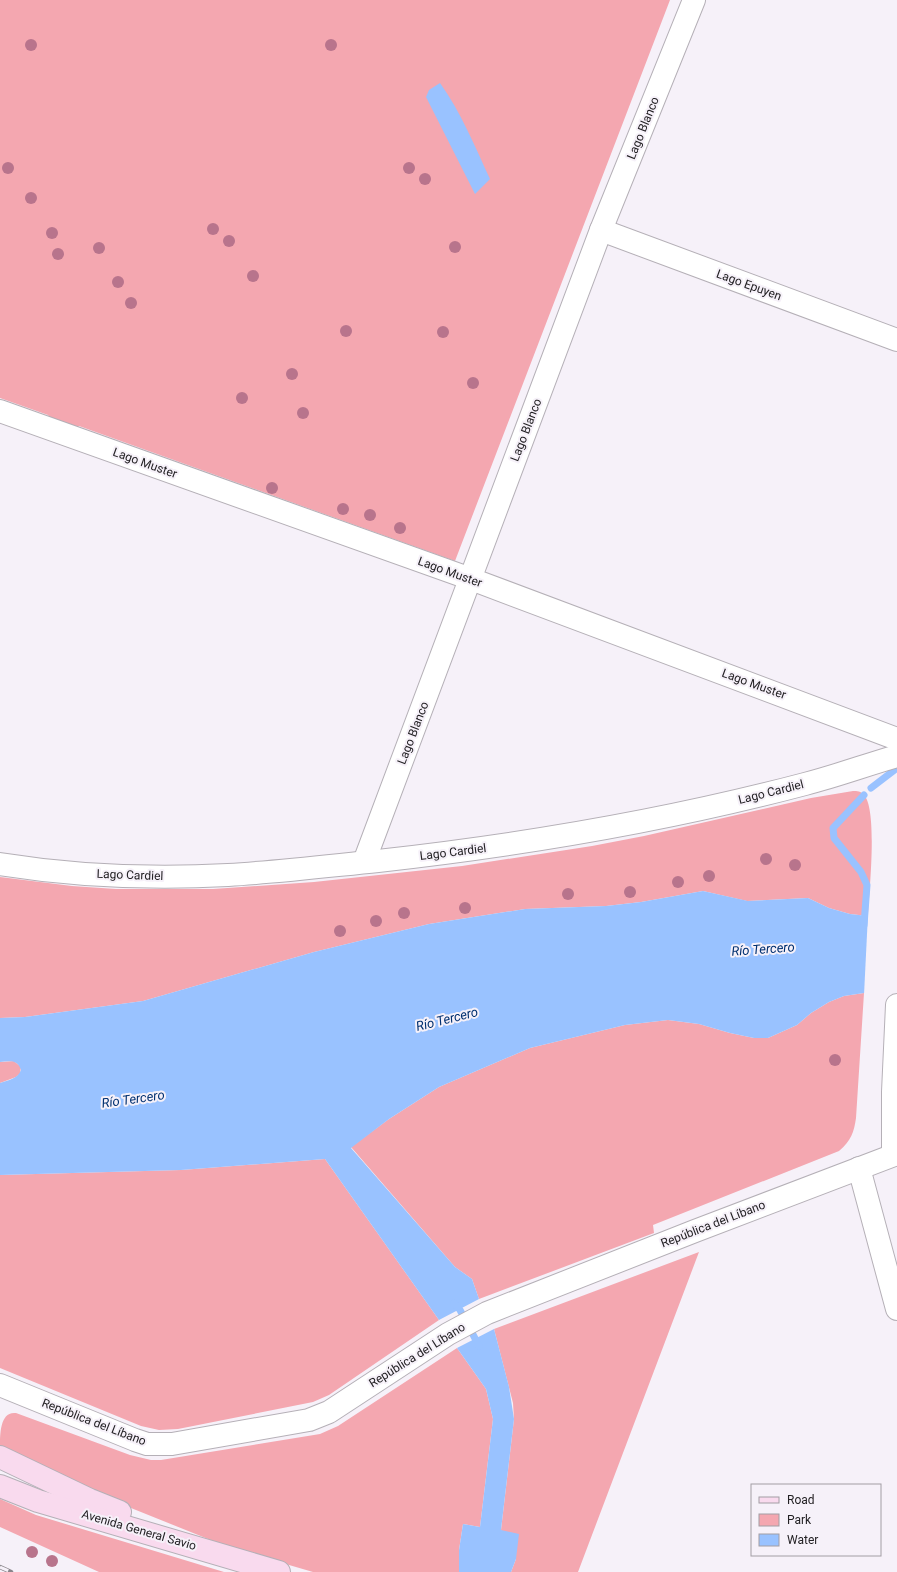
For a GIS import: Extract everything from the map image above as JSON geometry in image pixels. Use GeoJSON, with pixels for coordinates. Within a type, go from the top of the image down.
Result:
{"type":"FeatureCollection","features":[{"type":"Feature","properties":{"kind":"main road"},"geometry":{"type":"LineString","coordinates":[[0,1457],[90,1500],[219,1554]]}},
{"type":"Feature","properties":{"kind":"main road","name":"Avenida General Savio"},"geometry":{"type":"LineString","coordinates":[[0,1486],[38,1501],[279,1572]]}},
{"type":"Feature","properties":{"kind":"street","name":"Lago Blanco"},"geometry":{"type":"LineString","coordinates":[[364,862],[601,230],[694,0]]}},
{"type":"Feature","properties":{"kind":"street","name":"Lago Epuyen"},"geometry":{"type":"LineString","coordinates":[[601,230],[897,340]]}},
{"type":"Feature","properties":{"kind":"street","name":"Lago Muster"},"geometry":{"type":"LineString","coordinates":[[0,411],[471,579],[897,739]]}},
{"type":"Feature","properties":{"kind":"street","name":"Lago Cardiel"},"geometry":{"type":"LineString","coordinates":[[0,864],[40,870],[88,874],[130,876],[228,875],[364,862],[486,848],[662,817],[806,784],[897,756]]}},
{"type":"Feature","properties":{"kind":"street"},"geometry":{"type":"LineString","coordinates":[[895,1154],[893,1078],[897,1005]]}},
{"type":"Feature","properties":{"kind":"street","name":"República del Líbano"},"geometry":{"type":"LineString","coordinates":[[1,1390],[147,1444],[172,1444],[304,1421],[319,1417],[329,1412],[448,1334],[487,1313],[895,1154]]}},
{"type":"Feature","properties":{"kind":"street"},"geometry":{"type":"LineString","coordinates":[[859,1168],[897,1309]]}},
{"type":"Feature","properties":{"kind":"green space"},"geometry":{"type":"Polygon","coordinates":[[[0,0],[670,0],[455,561],[79,426],[74,430],[55,425],[48,415],[0,398],[0,0]]]}},
{"type":"Feature","properties":{"kind":"green space"},"geometry":{"type":"Polygon","coordinates":[[[853,791],[860,792],[864,795],[871,817],[872,852],[868,916],[850,914],[829,908],[808,898],[747,901],[703,891],[641,902],[606,906],[525,909],[429,924],[314,952],[143,1001],[25,1017],[0,1018],[0,877],[72,886],[116,889],[213,889],[314,882],[462,866],[592,846],[644,836],[811,798],[853,791]]]}},
{"type":"Feature","properties":{"kind":"green space"},"geometry":{"type":"Polygon","coordinates":[[[864,993],[856,1118],[851,1136],[839,1151],[653,1225],[654,1233],[479,1299],[472,1279],[455,1267],[351,1147],[389,1119],[439,1087],[530,1048],[625,1025],[668,1020],[699,1024],[754,1038],[768,1038],[797,1025],[811,1013],[829,1002],[844,996],[864,993]]]}},
{"type":"Feature","properties":{"kind":"green space"},"geometry":{"type":"Polygon","coordinates":[[[14,1061],[21,1067],[20,1074],[0,1083],[0,1062],[14,1061]]]}},
{"type":"Feature","properties":{"kind":"green space"},"geometry":{"type":"Polygon","coordinates":[[[325,1159],[439,1320],[329,1395],[313,1402],[178,1429],[159,1430],[141,1426],[0,1368],[0,1175],[181,1170],[325,1159]]]}},
{"type":"Feature","properties":{"kind":"green space"},"geometry":{"type":"Polygon","coordinates":[[[699,1252],[578,1572],[511,1572],[516,1559],[501,1530],[514,1419],[513,1403],[494,1329],[699,1252]]]}},
{"type":"Feature","properties":{"kind":"green space"},"geometry":{"type":"Polygon","coordinates":[[[457,1348],[486,1389],[493,1419],[480,1527],[463,1524],[459,1550],[459,1572],[313,1572],[228,1547],[126,1506],[0,1447],[2,1424],[4,1419],[11,1413],[16,1413],[130,1455],[151,1460],[161,1460],[320,1434],[338,1426],[457,1348]]]}},
{"type":"Feature","properties":{"kind":"green space"},"geometry":{"type":"Polygon","coordinates":[[[0,1499],[36,1515],[224,1572],[99,1572],[0,1527],[0,1499]]]}},
{"type":"Feature","properties":{"kind":"water"},"geometry":{"type":"Polygon","coordinates":[[[440,83],[448,94],[461,118],[490,179],[475,194],[426,97],[429,90],[440,83]]]}},
{"type":"Feature","properties":{"kind":"water","name":"Río Tercero"},"geometry":{"type":"Polygon","coordinates":[[[703,891],[748,901],[808,898],[829,908],[850,914],[868,916],[897,913],[897,988],[844,996],[829,1002],[811,1013],[797,1025],[768,1038],[754,1038],[699,1024],[668,1020],[625,1025],[530,1048],[439,1087],[389,1119],[351,1148],[455,1267],[472,1279],[479,1299],[439,1320],[325,1159],[181,1170],[0,1175],[0,1083],[15,1077],[21,1070],[20,1066],[15,1062],[0,1062],[0,1018],[25,1017],[143,1001],[314,952],[429,924],[525,909],[606,906],[641,902],[703,891]]]}},
{"type":"Feature","properties":{"kind":"water"},"geometry":{"type":"Polygon","coordinates":[[[494,1329],[509,1387],[514,1419],[501,1530],[519,1534],[516,1559],[511,1572],[459,1572],[459,1550],[463,1524],[480,1527],[493,1419],[486,1389],[457,1348],[494,1329]]]}},
{"type":"Feature","properties":{"kind":"pier"},"geometry":{"type":"Polygon","coordinates":[[[897,911],[897,990],[864,995],[868,914],[897,911]]]}},
{"type":"Feature","properties":{"kind":"waterway"},"geometry":{"type":"LineString","coordinates":[[871,788],[897,768]]}},
{"type":"Feature","properties":{"kind":"waterway"},"geometry":{"type":"LineString","coordinates":[[864,795],[833,828],[834,838],[861,872],[867,885],[864,925]]}},
{"type":"Feature","properties":{"kind":"waterway"},"geometry":{"type":"LineString","coordinates":[[454,1303],[460,1310],[479,1346]]}},
{"type":"Feature","properties":{"kind":"railway"},"geometry":{"type":"LineString","coordinates":[[0,1567],[11,1572]]}}]}
